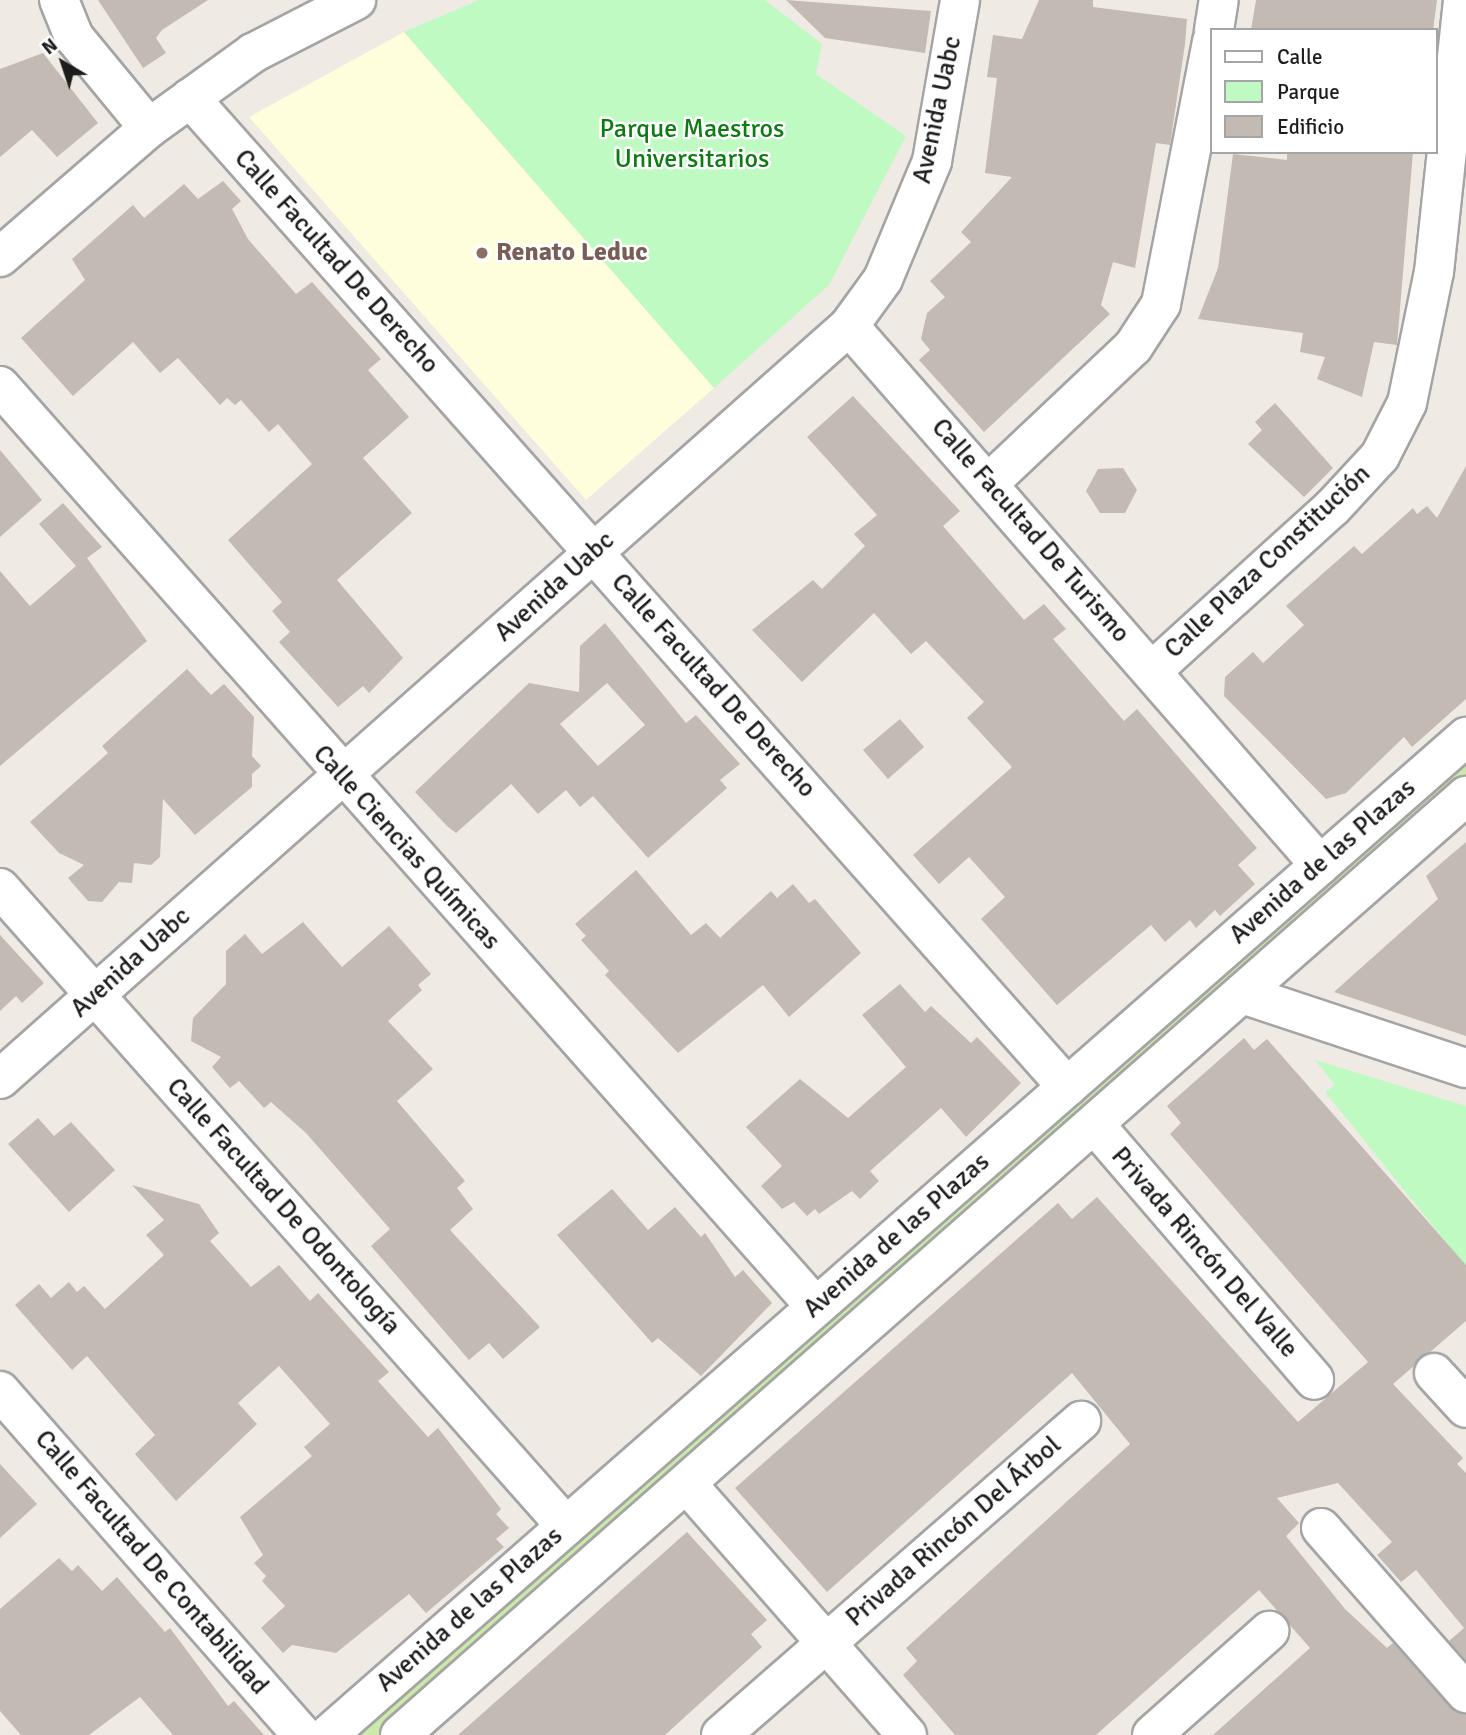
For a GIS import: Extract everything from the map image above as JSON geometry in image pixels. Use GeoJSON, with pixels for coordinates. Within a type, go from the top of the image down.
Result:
{"type":"FeatureCollection","features":[{"type":"Feature","properties":{"kind":"street"},"geometry":{"type":"LineString","coordinates":[[59,0],[74,37],[149,128]]}},
{"type":"Feature","properties":{"kind":"street"},"geometry":{"type":"LineString","coordinates":[[0,257],[149,128],[190,98],[253,54],[356,0]]}},
{"type":"Feature","properties":{"kind":"street","name":"Avenida Uabc"},"geometry":{"type":"LineString","coordinates":[[0,1079],[849,326],[883,279],[932,161],[960,0]]}},
{"type":"Feature","properties":{"kind":"street"},"geometry":{"type":"LineString","coordinates":[[1214,28],[1219,0]]}},
{"type":"Feature","properties":{"kind":"street","name":"Calle Plaza Constitución"},"geometry":{"type":"LineString","coordinates":[[1152,671],[1332,508],[1380,456],[1407,403],[1434,272],[1462,0]]}},
{"type":"Feature","properties":{"kind":"street"},"geometry":{"type":"LineString","coordinates":[[989,483],[1133,347],[1161,304],[1210,51]]}},
{"type":"Feature","properties":{"kind":"street","name":"Calle Facultad De Derecho"},"geometry":{"type":"LineString","coordinates":[[190,98],[1067,1087]]}},
{"type":"Feature","properties":{"kind":"street","name":"Calle Facultad De Turismo"},"geometry":{"type":"LineString","coordinates":[[849,326],[989,483],[1320,865]]}},
{"type":"Feature","properties":{"kind":"street","name":"Calle Ciencias Químicas"},"geometry":{"type":"LineString","coordinates":[[0,386],[341,776],[816,1307]]}},
{"type":"Feature","properties":{"kind":"street","name":"Avenida de las Plazas"},"geometry":{"type":"LineString","coordinates":[[328,1735],[1466,737]]}},
{"type":"Feature","properties":{"kind":"street","name":"Avenida de las Plazas"},"geometry":{"type":"LineString","coordinates":[[400,1735],[1466,796]]}},
{"type":"Feature","properties":{"kind":"street","name":"Calle Facultad De Odontología"},"geometry":{"type":"LineString","coordinates":[[0,888],[566,1526]]}},
{"type":"Feature","properties":{"kind":"street"},"geometry":{"type":"LineString","coordinates":[[1242,994],[1466,1068]]}},
{"type":"Feature","properties":{"kind":"street","name":"Privada Rincón Del Valle"},"geometry":{"type":"LineString","coordinates":[[1095,1125],[1314,1380]]}},
{"type":"Feature","properties":{"kind":"street"},"geometry":{"type":"LineString","coordinates":[[1434,1373],[1466,1408]]}},
{"type":"Feature","properties":{"kind":"street","name":"Calle Facultad De Contabilidad"},"geometry":{"type":"LineString","coordinates":[[0,1391],[302,1735]]}},
{"type":"Feature","properties":{"kind":"street","name":"Privada Rincón Del Árbol"},"geometry":{"type":"LineString","coordinates":[[720,1735],[1081,1421]]}},
{"type":"Feature","properties":{"kind":"street"},"geometry":{"type":"LineString","coordinates":[[687,1484],[907,1735]]}},
{"type":"Feature","properties":{"kind":"street"},"geometry":{"type":"LineString","coordinates":[[1321,1528],[1466,1693]]}},
{"type":"Feature","properties":{"kind":"street"},"geometry":{"type":"LineString","coordinates":[[1152,1735],[1269,1631]]}},
{"type":"Feature","properties":{"kind":"shaded area","name":"Renato Leduc"},"geometry":{"type":"Polygon","coordinates":[[[404,32],[714,388],[586,500],[249,117],[404,32]]]}},
{"type":"Feature","properties":{"kind":"green space","name":"Parque Maestros Universitarios"},"geometry":{"type":"Polygon","coordinates":[[[479,0],[765,0],[822,44],[816,74],[906,136],[829,285],[714,388],[404,32],[479,0]]]}},
{"type":"Feature","properties":{"kind":"green space"},"geometry":{"type":"Polygon","coordinates":[[[1466,751],[1466,791],[392,1735],[354,1735],[1466,751]]]}},
{"type":"Feature","properties":{"kind":"green space"},"geometry":{"type":"Polygon","coordinates":[[[1315,1060],[1466,1106],[1466,1267],[1325,1092],[1335,1085],[1315,1060]]]}},
{"type":"Feature","properties":{"kind":"building"},"geometry":{"type":"Polygon","coordinates":[[[98,0],[208,0],[162,30],[156,38],[166,53],[143,68],[98,0]]]}},
{"type":"Feature","properties":{"kind":"building"},"geometry":{"type":"Polygon","coordinates":[[[786,0],[931,11],[925,53],[825,38],[786,0]]]}},
{"type":"Feature","properties":{"kind":"building"},"geometry":{"type":"Polygon","coordinates":[[[1039,0],[1093,0],[1093,7],[1187,19],[1185,44],[1170,145],[1156,143],[1135,268],[1113,262],[1101,305],[1110,314],[984,432],[919,360],[930,350],[921,339],[927,313],[945,297],[930,281],[971,242],[961,232],[1012,177],[985,173],[997,78],[987,77],[993,35],[1022,39],[1039,0]]]}},
{"type":"Feature","properties":{"kind":"building"},"geometry":{"type":"Polygon","coordinates":[[[1256,0],[1437,0],[1433,28],[1251,28],[1256,0]]]}},
{"type":"Feature","properties":{"kind":"building"},"geometry":{"type":"Polygon","coordinates":[[[43,53],[98,123],[57,157],[32,130],[0,157],[0,69],[43,53]]]}},
{"type":"Feature","properties":{"kind":"building"},"geometry":{"type":"Polygon","coordinates":[[[1233,154],[1287,160],[1287,154],[1413,154],[1397,345],[1374,342],[1362,397],[1317,379],[1325,357],[1300,352],[1303,333],[1198,319],[1218,268],[1233,154]]]}},
{"type":"Feature","properties":{"kind":"building"},"geometry":{"type":"Polygon","coordinates":[[[223,181],[241,201],[232,209],[248,239],[296,294],[312,282],[381,359],[368,370],[409,417],[363,458],[412,513],[337,580],[403,658],[369,693],[363,686],[338,707],[279,642],[290,632],[272,611],[282,602],[228,540],[312,464],[278,424],[269,432],[241,400],[235,405],[227,398],[220,405],[178,358],[160,373],[133,342],[73,396],[21,338],[85,280],[72,259],[133,205],[144,218],[184,184],[198,199],[223,181]]]}},
{"type":"Feature","properties":{"kind":"building"},"geometry":{"type":"Polygon","coordinates":[[[853,396],[960,511],[943,526],[1024,620],[1044,604],[1066,629],[1053,639],[1124,721],[1137,709],[1257,848],[1238,865],[1255,884],[1220,916],[1215,910],[1196,928],[1190,920],[1165,942],[1151,925],[1057,1005],[981,919],[1005,897],[969,857],[939,884],[913,855],[1012,767],[967,718],[984,702],[926,641],[911,654],[874,613],[802,682],[752,630],[813,580],[822,589],[865,546],[854,534],[877,515],[807,437],[853,396]]]}},
{"type":"Feature","properties":{"kind":"building"},"geometry":{"type":"Polygon","coordinates":[[[1275,403],[1333,468],[1304,497],[1248,444],[1262,430],[1255,422],[1275,403]]]}},
{"type":"Feature","properties":{"kind":"building"},"geometry":{"type":"Polygon","coordinates":[[[0,450],[42,500],[0,537],[0,450]]]}},
{"type":"Feature","properties":{"kind":"building"},"geometry":{"type":"Polygon","coordinates":[[[1466,466],[1466,699],[1412,747],[1404,737],[1346,793],[1326,799],[1224,696],[1225,677],[1253,652],[1263,663],[1304,625],[1286,606],[1354,546],[1362,554],[1413,508],[1417,514],[1427,506],[1437,518],[1466,466]]]}},
{"type":"Feature","properties":{"kind":"building"},"geometry":{"type":"Polygon","coordinates":[[[1123,468],[1137,490],[1125,513],[1100,513],[1086,491],[1098,469],[1123,468]]]}},
{"type":"Feature","properties":{"kind":"building"},"geometry":{"type":"Polygon","coordinates":[[[63,503],[102,547],[87,558],[147,641],[0,766],[0,571],[30,606],[76,566],[39,524],[63,503]]]}},
{"type":"Feature","properties":{"kind":"building"},"geometry":{"type":"Polygon","coordinates":[[[605,623],[686,723],[696,715],[740,764],[720,780],[727,788],[648,858],[593,796],[580,807],[566,790],[538,814],[511,784],[456,833],[415,792],[529,683],[579,692],[580,646],[605,623]],[[607,683],[560,724],[598,766],[645,725],[607,683]]]}},
{"type":"Feature","properties":{"kind":"building"},"geometry":{"type":"Polygon","coordinates":[[[187,669],[211,695],[224,684],[254,717],[252,756],[261,766],[252,774],[252,787],[195,835],[163,799],[160,857],[151,865],[134,863],[132,883],[119,882],[102,902],[88,901],[68,878],[84,865],[59,853],[30,822],[108,753],[102,746],[187,669]]]}},
{"type":"Feature","properties":{"kind":"building"},"geometry":{"type":"Polygon","coordinates":[[[900,719],[924,747],[888,779],[863,750],[900,719]]]}},
{"type":"Feature","properties":{"kind":"building"},"geometry":{"type":"Polygon","coordinates":[[[1466,842],[1466,1036],[1334,992],[1438,899],[1426,876],[1466,842]]]}},
{"type":"Feature","properties":{"kind":"building"},"geometry":{"type":"Polygon","coordinates":[[[636,870],[691,935],[706,923],[720,938],[771,891],[777,898],[793,884],[809,903],[815,899],[861,953],[789,1017],[763,985],[678,1053],[605,975],[609,971],[581,940],[586,936],[575,924],[636,870]]]}},
{"type":"Feature","properties":{"kind":"building"},"geometry":{"type":"Polygon","coordinates":[[[303,922],[342,967],[389,926],[431,974],[418,985],[422,990],[388,1021],[433,1069],[397,1101],[465,1181],[457,1188],[473,1209],[450,1230],[540,1327],[503,1359],[489,1343],[469,1360],[371,1246],[390,1229],[306,1133],[271,1102],[264,1108],[239,1081],[230,1088],[212,1067],[221,1057],[191,1041],[193,1018],[226,984],[226,951],[245,934],[262,954],[303,922]]]}},
{"type":"Feature","properties":{"kind":"building"},"geometry":{"type":"Polygon","coordinates":[[[0,935],[44,983],[22,1003],[16,996],[0,1011],[0,935]]]}},
{"type":"Feature","properties":{"kind":"building"},"geometry":{"type":"Polygon","coordinates":[[[900,984],[925,1012],[931,1006],[971,1043],[977,1037],[1021,1083],[966,1137],[941,1108],[870,1171],[879,1181],[860,1199],[852,1191],[819,1214],[815,1209],[807,1216],[794,1202],[782,1209],[761,1186],[782,1166],[746,1127],[800,1079],[848,1118],[906,1067],[862,1015],[900,984]]]}},
{"type":"Feature","properties":{"kind":"building"},"geometry":{"type":"Polygon","coordinates":[[[1244,1038],[1254,1050],[1267,1039],[1466,1265],[1466,1321],[1393,1384],[1463,1458],[1457,1464],[1466,1473],[1466,1660],[1449,1641],[1464,1628],[1416,1570],[1401,1582],[1377,1555],[1392,1542],[1338,1483],[1277,1498],[1299,1523],[1286,1536],[1345,1609],[1387,1648],[1393,1643],[1450,1707],[1466,1714],[1466,1735],[1213,1735],[1310,1648],[1259,1590],[1096,1735],[955,1735],[903,1675],[917,1661],[906,1648],[1130,1444],[1072,1373],[827,1592],[735,1488],[1058,1203],[1072,1219],[1097,1197],[1298,1422],[1368,1362],[1170,1134],[1181,1123],[1167,1106],[1244,1038]]]}},
{"type":"Feature","properties":{"kind":"building"},"geometry":{"type":"Polygon","coordinates":[[[38,1118],[54,1136],[71,1122],[115,1170],[69,1212],[8,1144],[38,1118]]]}},
{"type":"Feature","properties":{"kind":"building"},"geometry":{"type":"Polygon","coordinates":[[[132,1185],[199,1204],[219,1233],[210,1241],[251,1287],[279,1265],[310,1301],[318,1293],[389,1372],[378,1381],[428,1437],[438,1428],[501,1509],[496,1514],[509,1528],[496,1539],[504,1547],[426,1613],[409,1594],[336,1653],[292,1645],[283,1653],[261,1628],[285,1606],[262,1581],[266,1576],[254,1563],[263,1555],[240,1517],[312,1456],[304,1447],[330,1424],[279,1366],[238,1403],[257,1424],[176,1501],[135,1454],[155,1435],[87,1356],[72,1370],[15,1305],[39,1284],[51,1298],[69,1282],[77,1292],[84,1286],[105,1309],[164,1255],[146,1235],[164,1220],[132,1185]]]}},
{"type":"Feature","properties":{"kind":"building"},"geometry":{"type":"Polygon","coordinates":[[[612,1189],[648,1230],[675,1207],[701,1237],[705,1233],[735,1277],[743,1270],[772,1303],[701,1376],[658,1338],[652,1343],[557,1235],[612,1189]]]}},
{"type":"Feature","properties":{"kind":"building"},"geometry":{"type":"Polygon","coordinates":[[[0,1464],[37,1504],[0,1538],[0,1464]]]}},
{"type":"Feature","properties":{"kind":"building"},"geometry":{"type":"Polygon","coordinates":[[[687,1532],[767,1620],[751,1634],[762,1647],[665,1735],[458,1735],[687,1532]]]}},
{"type":"Feature","properties":{"kind":"building"},"geometry":{"type":"Polygon","coordinates":[[[59,1558],[72,1571],[78,1565],[102,1591],[117,1577],[165,1632],[170,1628],[228,1706],[234,1701],[264,1735],[173,1735],[140,1697],[89,1735],[21,1735],[0,1711],[0,1609],[59,1558]]]}},
{"type":"Feature","properties":{"kind":"place","name":"Renato Leduc"},"geometry":{"type":"Point","coordinates":[482,253]}}]}
